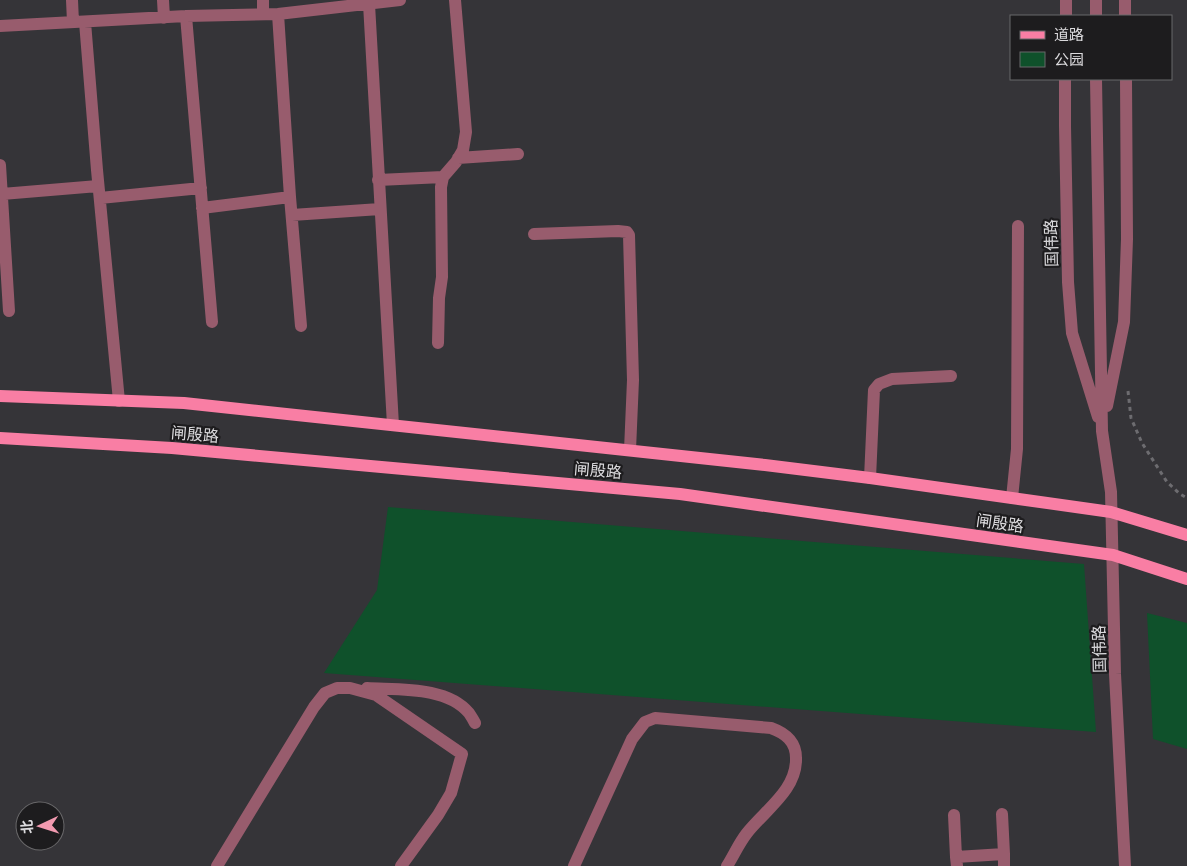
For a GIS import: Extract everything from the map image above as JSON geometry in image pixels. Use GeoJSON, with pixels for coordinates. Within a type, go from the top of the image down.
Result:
{"type":"FeatureCollection","features":[{"type":"Feature","properties":{"kind":"main road","name":"闸殷路"},"geometry":{"type":"LineString","coordinates":[[0,396],[184,404],[765,464],[1112,512],[1187,535]]}},
{"type":"Feature","properties":{"kind":"main road","name":"闸殷路"},"geometry":{"type":"LineString","coordinates":[[0,438],[172,448],[680,494],[1113,555],[1187,579]]}},
{"type":"Feature","properties":{"kind":"street"},"geometry":{"type":"LineString","coordinates":[[72,0],[79,22],[99,192],[119,401]]}},
{"type":"Feature","properties":{"kind":"street"},"geometry":{"type":"LineString","coordinates":[[163,0],[164,18]]}},
{"type":"Feature","properties":{"kind":"street"},"geometry":{"type":"LineString","coordinates":[[262,0],[263,14]]}},
{"type":"Feature","properties":{"kind":"street"},"geometry":{"type":"LineString","coordinates":[[0,26],[186,16],[278,14],[400,0]]}},
{"type":"Feature","properties":{"kind":"street"},"geometry":{"type":"LineString","coordinates":[[438,343],[439,298],[442,276],[441,187],[443,177],[463,150],[466,132],[455,0]]}},
{"type":"Feature","properties":{"kind":"street"},"geometry":{"type":"LineString","coordinates":[[1066,0],[1066,15]]}},
{"type":"Feature","properties":{"kind":"street"},"geometry":{"type":"LineString","coordinates":[[1096,0],[1096,15]]}},
{"type":"Feature","properties":{"kind":"street"},"geometry":{"type":"LineString","coordinates":[[1125,0],[1125,15]]}},
{"type":"Feature","properties":{"kind":"street"},"geometry":{"type":"LineString","coordinates":[[369,4],[393,426]]}},
{"type":"Feature","properties":{"kind":"street"},"geometry":{"type":"LineString","coordinates":[[278,14],[301,326]]}},
{"type":"Feature","properties":{"kind":"street"},"geometry":{"type":"LineString","coordinates":[[186,16],[212,322]]}},
{"type":"Feature","properties":{"kind":"street","name":"国伟路"},"geometry":{"type":"LineString","coordinates":[[1065,80],[1068,263],[1072,333],[1102,431]]}},
{"type":"Feature","properties":{"kind":"street","name":"国伟路"},"geometry":{"type":"LineString","coordinates":[[1096,80],[1102,431],[1111,492],[1115,674],[1125,866]]}},
{"type":"Feature","properties":{"kind":"street","name":"国伟路"},"geometry":{"type":"LineString","coordinates":[[1102,431],[1124,322],[1127,239],[1126,80]]}},
{"type":"Feature","properties":{"kind":"street"},"geometry":{"type":"LineString","coordinates":[[458,158],[518,154]]}},
{"type":"Feature","properties":{"kind":"street"},"geometry":{"type":"LineString","coordinates":[[0,171],[9,311]]}},
{"type":"Feature","properties":{"kind":"street"},"geometry":{"type":"LineString","coordinates":[[378,180],[443,177]]}},
{"type":"Feature","properties":{"kind":"street"},"geometry":{"type":"LineString","coordinates":[[2,194],[201,188]]}},
{"type":"Feature","properties":{"kind":"street"},"geometry":{"type":"LineString","coordinates":[[202,208],[290,197]]}},
{"type":"Feature","properties":{"kind":"street"},"geometry":{"type":"LineString","coordinates":[[292,215],[380,209]]}},
{"type":"Feature","properties":{"kind":"street"},"geometry":{"type":"LineString","coordinates":[[1012,498],[1017,449],[1018,226]]}},
{"type":"Feature","properties":{"kind":"street"},"geometry":{"type":"LineString","coordinates":[[534,234],[618,231],[627,232],[629,235],[633,380],[630,450]]}},
{"type":"Feature","properties":{"kind":"street"},"geometry":{"type":"LineString","coordinates":[[870,478],[874,390],[879,384],[892,379],[951,376]]}},
{"type":"Feature","properties":{"kind":"street"},"geometry":{"type":"LineString","coordinates":[[217,866],[314,707],[325,693],[338,688],[423,692],[442,696],[458,703],[468,712],[475,723]]}},
{"type":"Feature","properties":{"kind":"street"},"geometry":{"type":"LineString","coordinates":[[350,688],[376,695],[462,754],[451,793],[438,815],[401,866]]}},
{"type":"Feature","properties":{"kind":"street"},"geometry":{"type":"LineString","coordinates":[[574,866],[632,739],[645,722],[655,718],[771,728],[791,740],[796,752],[796,764],[792,779],[781,795],[747,833],[727,866]]}},
{"type":"Feature","properties":{"kind":"street"},"geometry":{"type":"LineString","coordinates":[[954,815],[956,861],[1004,860],[1002,814]]}},
{"type":"Feature","properties":{"kind":"path"},"geometry":{"type":"LineString","coordinates":[[1127,383],[1130,418],[1142,443],[1167,482],[1187,498]]}},
{"type":"Feature","properties":{"kind":"green space"},"geometry":{"type":"Polygon","coordinates":[[[388,507],[1084,564],[1096,732],[324,673],[377,590],[388,507]]]}},
{"type":"Feature","properties":{"kind":"green space"},"geometry":{"type":"Polygon","coordinates":[[[1147,613],[1187,623],[1187,749],[1153,739],[1147,613]]]}}]}
